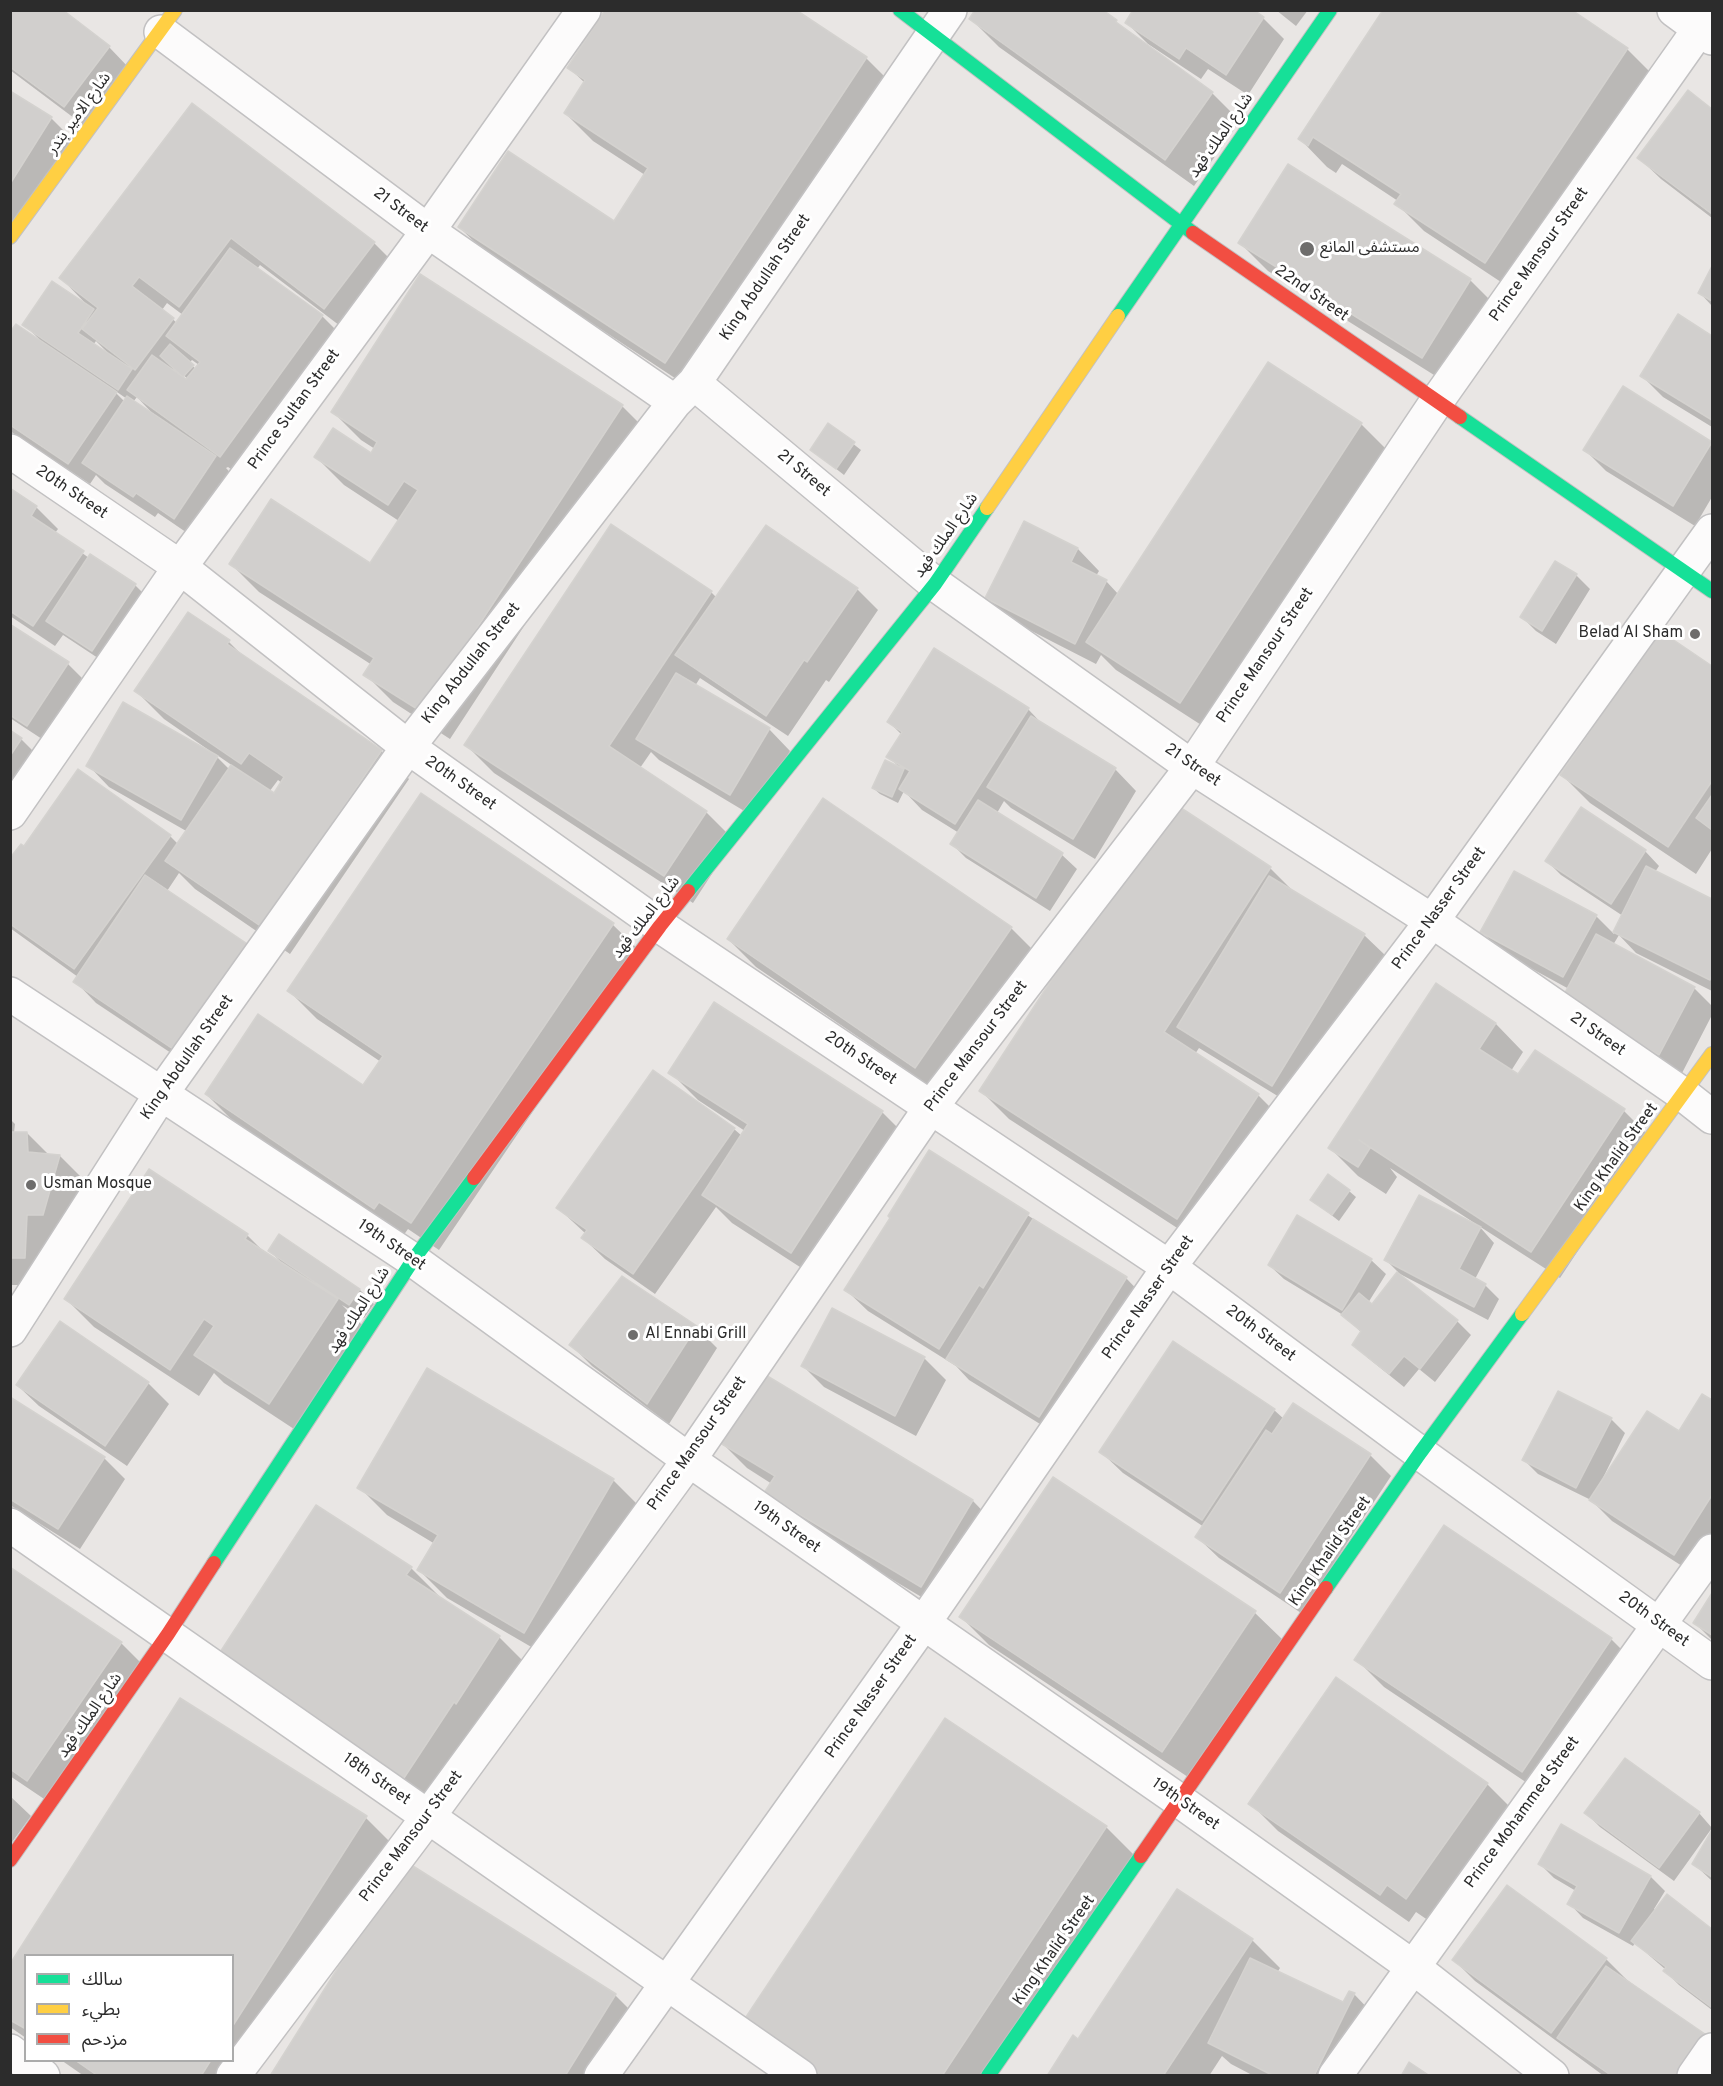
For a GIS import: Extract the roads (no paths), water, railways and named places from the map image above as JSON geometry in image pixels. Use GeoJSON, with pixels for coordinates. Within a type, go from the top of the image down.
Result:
{"type":"FeatureCollection","features":[{"type":"Feature","properties":{"kind":"street","name":"Prince Sultan Street"},"geometry":{"type":"LineString","coordinates":[[10,813],[180,567],[428,231],[585,10]]}},
{"type":"Feature","properties":{"kind":"street","name":"22nd Street"},"geometry":{"type":"LineString","coordinates":[[900,10],[942,22],[1180,224],[1713,591]]}},
{"type":"Feature","properties":{"kind":"street","name":"شارع الملك فهد"},"geometry":{"type":"LineString","coordinates":[[10,1860],[168,1634],[413,1260],[660,926],[935,584],[1180,224],[1330,10]]}},
{"type":"Feature","properties":{"kind":"street","name":"21 Street"},"geometry":{"type":"LineString","coordinates":[[168,21],[428,231],[685,393],[935,584],[1192,767],[1432,921],[1713,1117]]}},
{"type":"Feature","properties":{"kind":"street","name":"شارع الامير بندر"},"geometry":{"type":"LineString","coordinates":[[10,237],[168,21]]}},
{"type":"Feature","properties":{"kind":"street","name":"King Abdullah Street"},"geometry":{"type":"LineString","coordinates":[[10,1330],[161,1094],[408,747],[685,393],[942,22]]}},
{"type":"Feature","properties":{"kind":"street","name":"Prince Mansour Street"},"geometry":{"type":"LineString","coordinates":[[233,2076],[428,1817],[689,1460],[931,1107],[1192,767],[1437,401],[1700,22]]}},
{"type":"Feature","properties":{"kind":"street","name":"20th Street"},"geometry":{"type":"LineString","coordinates":[[10,452],[180,567],[408,747],[660,926],[1169,1267],[1420,1453],[1713,1663]]}},
{"type":"Feature","properties":{"kind":"street","name":"Prince Nasser Street"},"geometry":{"type":"LineString","coordinates":[[601,2076],[923,1624],[1169,1267],[1432,921],[1713,531]]}},
{"type":"Feature","properties":{"kind":"street","name":"19th Street"},"geometry":{"type":"LineString","coordinates":[[10,994],[413,1260],[689,1460],[1180,1801],[1413,1967],[1552,2076]]}},
{"type":"Feature","properties":{"kind":"street","name":"King Khalid Street"},"geometry":{"type":"LineString","coordinates":[[988,2076],[1420,1453],[1713,1054]]}},
{"type":"Feature","properties":{"kind":"street","name":"18th Street"},"geometry":{"type":"LineString","coordinates":[[10,1525],[800,2076]]}},
{"type":"Feature","properties":{"kind":"street","name":"Prince Mohammed Street"},"geometry":{"type":"LineString","coordinates":[[1335,2076],[1658,1624],[1713,1551]]}},
{"type":"Feature","properties":{"kind":"street"},"geometry":{"type":"LineString","coordinates":[[1694,2076],[1713,2050]]}},
{"type":"Feature","properties":{"kind":"street"},"geometry":{"type":"LineString","coordinates":[[10,2051],[24,2062]]}},
{"type":"Feature","properties":{"kind":"street"},"geometry":{"type":"LineString","coordinates":[[25,2062],[43,2076]]}},
{"type":"Feature","properties":{"kind":"place","name":"مستشفى المانع"},"geometry":{"type":"Point","coordinates":[1307,249]}},
{"type":"Feature","properties":{"kind":"place","name":"Belad Al Sham"},"geometry":{"type":"Point","coordinates":[1695,634]}},
{"type":"Feature","properties":{"kind":"place","name":"Usman Mosque"},"geometry":{"type":"Point","coordinates":[31,1185]}},
{"type":"Feature","properties":{"kind":"place","name":"Al Ennabi Grill"},"geometry":{"type":"Point","coordinates":[633,1335]}}]}
